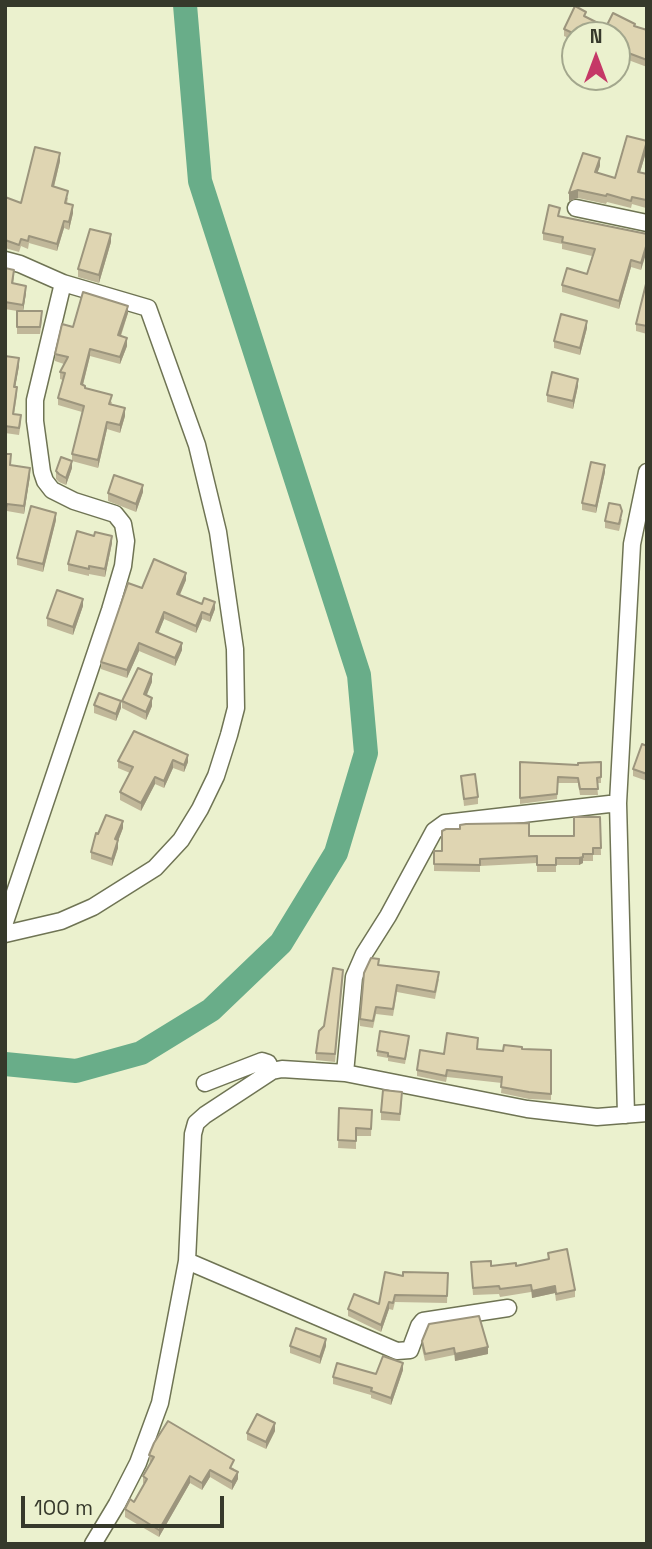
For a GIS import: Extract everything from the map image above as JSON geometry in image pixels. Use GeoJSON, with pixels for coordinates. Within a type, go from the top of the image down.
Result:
{"type":"FeatureCollection","features":[{"type":"Feature","properties":{"kind":"street"},"geometry":{"type":"LineString","coordinates":[[576,208],[647,223]]}},
{"type":"Feature","properties":{"kind":"street"},"geometry":{"type":"LineString","coordinates":[[5,260],[63,282],[148,308],[197,445],[218,532],[235,649],[236,708],[216,776],[181,840],[155,869],[93,907],[61,921],[5,934]]}},
{"type":"Feature","properties":{"kind":"street"},"geometry":{"type":"LineString","coordinates":[[5,922],[110,610],[123,566],[126,541],[123,523],[115,514],[52,490],[42,472],[35,400],[63,282]]}},
{"type":"Feature","properties":{"kind":"street"},"geometry":{"type":"LineString","coordinates":[[626,1115],[618,803],[632,544],[647,472]]}},
{"type":"Feature","properties":{"kind":"street"},"geometry":{"type":"LineString","coordinates":[[345,1073],[354,977],[434,831],[445,823],[618,803]]}},
{"type":"Feature","properties":{"kind":"street"},"geometry":{"type":"LineString","coordinates":[[205,1083],[262,1061],[268,1063],[272,1071]]}},
{"type":"Feature","properties":{"kind":"street"},"geometry":{"type":"LineString","coordinates":[[93,1544],[138,1464],[160,1403],[187,1261],[191,1149],[196,1124],[205,1115],[272,1071],[282,1069],[345,1073],[527,1109],[597,1117],[647,1113]]}},
{"type":"Feature","properties":{"kind":"street"},"geometry":{"type":"LineString","coordinates":[[187,1261],[397,1351],[410,1350],[423,1321],[508,1308]]}},
{"type":"Feature","properties":{"kind":"building"},"geometry":{"type":"Polygon","coordinates":[[[575,6],[586,12],[584,16],[594,21],[568,21],[575,6]]]}},
{"type":"Feature","properties":{"kind":"building"},"geometry":{"type":"Polygon","coordinates":[[[613,13],[629,21],[609,21],[613,13]]]}},
{"type":"Feature","properties":{"kind":"building"},"geometry":{"type":"Polygon","coordinates":[[[631,22],[634,26],[647,30],[647,60],[631,54],[631,22]]]}},
{"type":"Feature","properties":{"kind":"building"},"geometry":{"type":"Polygon","coordinates":[[[627,136],[647,141],[638,172],[647,174],[646,200],[632,197],[631,201],[578,190],[569,193],[583,153],[600,158],[595,172],[615,178],[627,136]]]}},
{"type":"Feature","properties":{"kind":"building"},"geometry":{"type":"Polygon","coordinates":[[[35,147],[60,153],[52,186],[68,191],[65,203],[73,205],[69,222],[64,221],[57,244],[29,236],[28,241],[21,239],[19,245],[5,240],[5,197],[21,203],[35,147]]]}},
{"type":"Feature","properties":{"kind":"building"},"geometry":{"type":"Polygon","coordinates":[[[549,205],[560,208],[558,216],[647,234],[641,263],[631,260],[619,301],[562,285],[567,268],[587,274],[595,249],[562,242],[563,237],[543,233],[549,205]]]}},
{"type":"Feature","properties":{"kind":"building"},"geometry":{"type":"Polygon","coordinates":[[[90,229],[111,234],[99,275],[78,269],[90,229]]]}},
{"type":"Feature","properties":{"kind":"building"},"geometry":{"type":"Polygon","coordinates":[[[5,268],[14,270],[12,283],[26,286],[23,305],[5,302],[5,268]]]}},
{"type":"Feature","properties":{"kind":"building"},"geometry":{"type":"Polygon","coordinates":[[[647,280],[647,326],[636,324],[647,280]]]}},
{"type":"Feature","properties":{"kind":"building"},"geometry":{"type":"Polygon","coordinates":[[[83,292],[128,306],[118,335],[127,338],[120,357],[90,349],[81,384],[85,388],[112,395],[109,404],[125,408],[120,425],[107,422],[98,460],[72,454],[84,406],[58,398],[65,373],[60,372],[68,357],[55,354],[62,324],[73,327],[83,292]]]}},
{"type":"Feature","properties":{"kind":"building"},"geometry":{"type":"Polygon","coordinates":[[[17,311],[42,311],[40,327],[17,327],[17,311]]]}},
{"type":"Feature","properties":{"kind":"building"},"geometry":{"type":"Polygon","coordinates":[[[561,314],[587,321],[580,348],[554,341],[561,314]]]}},
{"type":"Feature","properties":{"kind":"building"},"geometry":{"type":"Polygon","coordinates":[[[5,356],[19,358],[13,414],[21,415],[19,428],[5,426],[5,356]]]}},
{"type":"Feature","properties":{"kind":"building"},"geometry":{"type":"Polygon","coordinates":[[[552,372],[578,379],[573,401],[547,395],[552,372]]]}},
{"type":"Feature","properties":{"kind":"building"},"geometry":{"type":"Polygon","coordinates":[[[5,454],[11,454],[10,465],[30,468],[24,506],[7,504],[5,512],[5,454]]]}},
{"type":"Feature","properties":{"kind":"building"},"geometry":{"type":"Polygon","coordinates":[[[61,457],[72,461],[66,478],[56,471],[61,457]]]}},
{"type":"Feature","properties":{"kind":"building"},"geometry":{"type":"Polygon","coordinates":[[[591,462],[605,465],[596,506],[582,503],[591,462]]]}},
{"type":"Feature","properties":{"kind":"building"},"geometry":{"type":"Polygon","coordinates":[[[114,475],[143,485],[136,504],[108,493],[114,475]]]}},
{"type":"Feature","properties":{"kind":"building"},"geometry":{"type":"Polygon","coordinates":[[[609,503],[620,505],[622,511],[619,524],[605,521],[609,503]]]}},
{"type":"Feature","properties":{"kind":"building"},"geometry":{"type":"Polygon","coordinates":[[[31,506],[56,513],[43,564],[17,558],[31,506]]]}},
{"type":"Feature","properties":{"kind":"building"},"geometry":{"type":"Polygon","coordinates":[[[77,531],[94,536],[95,532],[112,536],[105,569],[89,566],[89,569],[68,564],[77,531]]]}},
{"type":"Feature","properties":{"kind":"building"},"geometry":{"type":"Polygon","coordinates":[[[154,559],[186,573],[177,594],[202,604],[204,598],[215,602],[210,615],[202,612],[196,626],[164,612],[156,632],[182,643],[175,658],[139,643],[127,670],[101,662],[128,583],[142,588],[154,559]]]}},
{"type":"Feature","properties":{"kind":"building"},"geometry":{"type":"Polygon","coordinates":[[[57,590],[83,599],[73,627],[47,618],[57,590]]]}},
{"type":"Feature","properties":{"kind":"building"},"geometry":{"type":"Polygon","coordinates":[[[138,668],[152,674],[144,694],[152,698],[146,712],[122,701],[138,668]]]}},
{"type":"Feature","properties":{"kind":"building"},"geometry":{"type":"Polygon","coordinates":[[[99,693],[121,701],[116,714],[94,705],[99,693]]]}},
{"type":"Feature","properties":{"kind":"building"},"geometry":{"type":"Polygon","coordinates":[[[134,731],[188,755],[184,765],[173,760],[164,781],[155,777],[141,803],[120,792],[133,767],[118,761],[134,731]]]}},
{"type":"Feature","properties":{"kind":"building"},"geometry":{"type":"Polygon","coordinates":[[[642,744],[647,746],[647,774],[633,769],[642,744]]]}},
{"type":"Feature","properties":{"kind":"building"},"geometry":{"type":"Polygon","coordinates":[[[520,762],[578,765],[601,762],[601,777],[597,778],[598,789],[580,789],[578,778],[558,777],[557,794],[520,798],[520,762]]]}},
{"type":"Feature","properties":{"kind":"building"},"geometry":{"type":"Polygon","coordinates":[[[475,774],[478,797],[464,799],[461,776],[475,774]]]}},
{"type":"Feature","properties":{"kind":"building"},"geometry":{"type":"Polygon","coordinates":[[[106,815],[123,821],[115,839],[118,840],[112,859],[91,852],[96,833],[98,834],[106,815]]]}},
{"type":"Feature","properties":{"kind":"building"},"geometry":{"type":"Polygon","coordinates":[[[574,817],[600,817],[601,848],[593,848],[593,854],[583,854],[583,857],[579,858],[556,858],[556,865],[537,865],[537,856],[480,859],[480,865],[434,864],[434,851],[442,851],[442,831],[446,829],[460,829],[460,825],[466,824],[529,823],[529,836],[574,836],[574,817]]]}},
{"type":"Feature","properties":{"kind":"building"},"geometry":{"type":"Polygon","coordinates":[[[371,958],[379,959],[378,965],[439,972],[435,992],[397,985],[393,1009],[376,1007],[373,1021],[360,1019],[364,973],[371,958]]]}},
{"type":"Feature","properties":{"kind":"building"},"geometry":{"type":"Polygon","coordinates":[[[333,968],[343,970],[335,1054],[316,1053],[319,1031],[324,1026],[333,968]]]}},
{"type":"Feature","properties":{"kind":"building"},"geometry":{"type":"Polygon","coordinates":[[[380,1031],[409,1036],[405,1059],[377,1051],[380,1031]]]}},
{"type":"Feature","properties":{"kind":"building"},"geometry":{"type":"Polygon","coordinates":[[[447,1033],[478,1038],[477,1049],[503,1051],[504,1045],[551,1050],[551,1094],[501,1087],[502,1077],[447,1070],[446,1076],[417,1070],[420,1050],[444,1054],[447,1033]]]}},
{"type":"Feature","properties":{"kind":"building"},"geometry":{"type":"Polygon","coordinates":[[[383,1090],[402,1092],[400,1114],[381,1112],[383,1090]]]}},
{"type":"Feature","properties":{"kind":"building"},"geometry":{"type":"Polygon","coordinates":[[[339,1108],[372,1110],[371,1129],[356,1128],[356,1141],[338,1140],[339,1108]]]}},
{"type":"Feature","properties":{"kind":"building"},"geometry":{"type":"Polygon","coordinates":[[[567,1249],[575,1290],[556,1294],[555,1286],[532,1291],[531,1285],[500,1289],[499,1286],[473,1288],[471,1262],[491,1261],[491,1266],[516,1263],[516,1266],[549,1259],[548,1253],[567,1249]]]}},
{"type":"Feature","properties":{"kind":"building"},"geometry":{"type":"Polygon","coordinates":[[[385,1272],[403,1276],[403,1272],[448,1273],[447,1296],[395,1295],[393,1303],[389,1302],[381,1325],[348,1309],[354,1294],[379,1304],[385,1272]]]}},
{"type":"Feature","properties":{"kind":"building"},"geometry":{"type":"Polygon","coordinates":[[[479,1316],[488,1347],[455,1354],[454,1348],[425,1354],[422,1341],[429,1324],[479,1316]]]}},
{"type":"Feature","properties":{"kind":"building"},"geometry":{"type":"Polygon","coordinates":[[[296,1328],[326,1339],[320,1357],[290,1346],[296,1328]]]}},
{"type":"Feature","properties":{"kind":"building"},"geometry":{"type":"Polygon","coordinates":[[[383,1356],[403,1363],[391,1398],[371,1391],[372,1388],[333,1377],[337,1363],[376,1374],[383,1356]]]}},
{"type":"Feature","properties":{"kind":"building"},"geometry":{"type":"Polygon","coordinates":[[[257,1414],[275,1423],[266,1442],[247,1433],[257,1414]]]}},
{"type":"Feature","properties":{"kind":"building"},"geometry":{"type":"Polygon","coordinates":[[[168,1421],[234,1460],[230,1468],[238,1472],[232,1482],[210,1470],[202,1483],[190,1476],[159,1530],[125,1509],[130,1499],[134,1502],[147,1479],[143,1476],[154,1457],[149,1455],[168,1421]]]}},
{"type":"Feature","properties":{"kind":"waterway"},"geometry":{"type":"LineString","coordinates":[[5,1064],[76,1071],[141,1053],[211,1010],[281,943],[336,853],[366,753],[359,675],[200,181],[185,5]]}}]}
